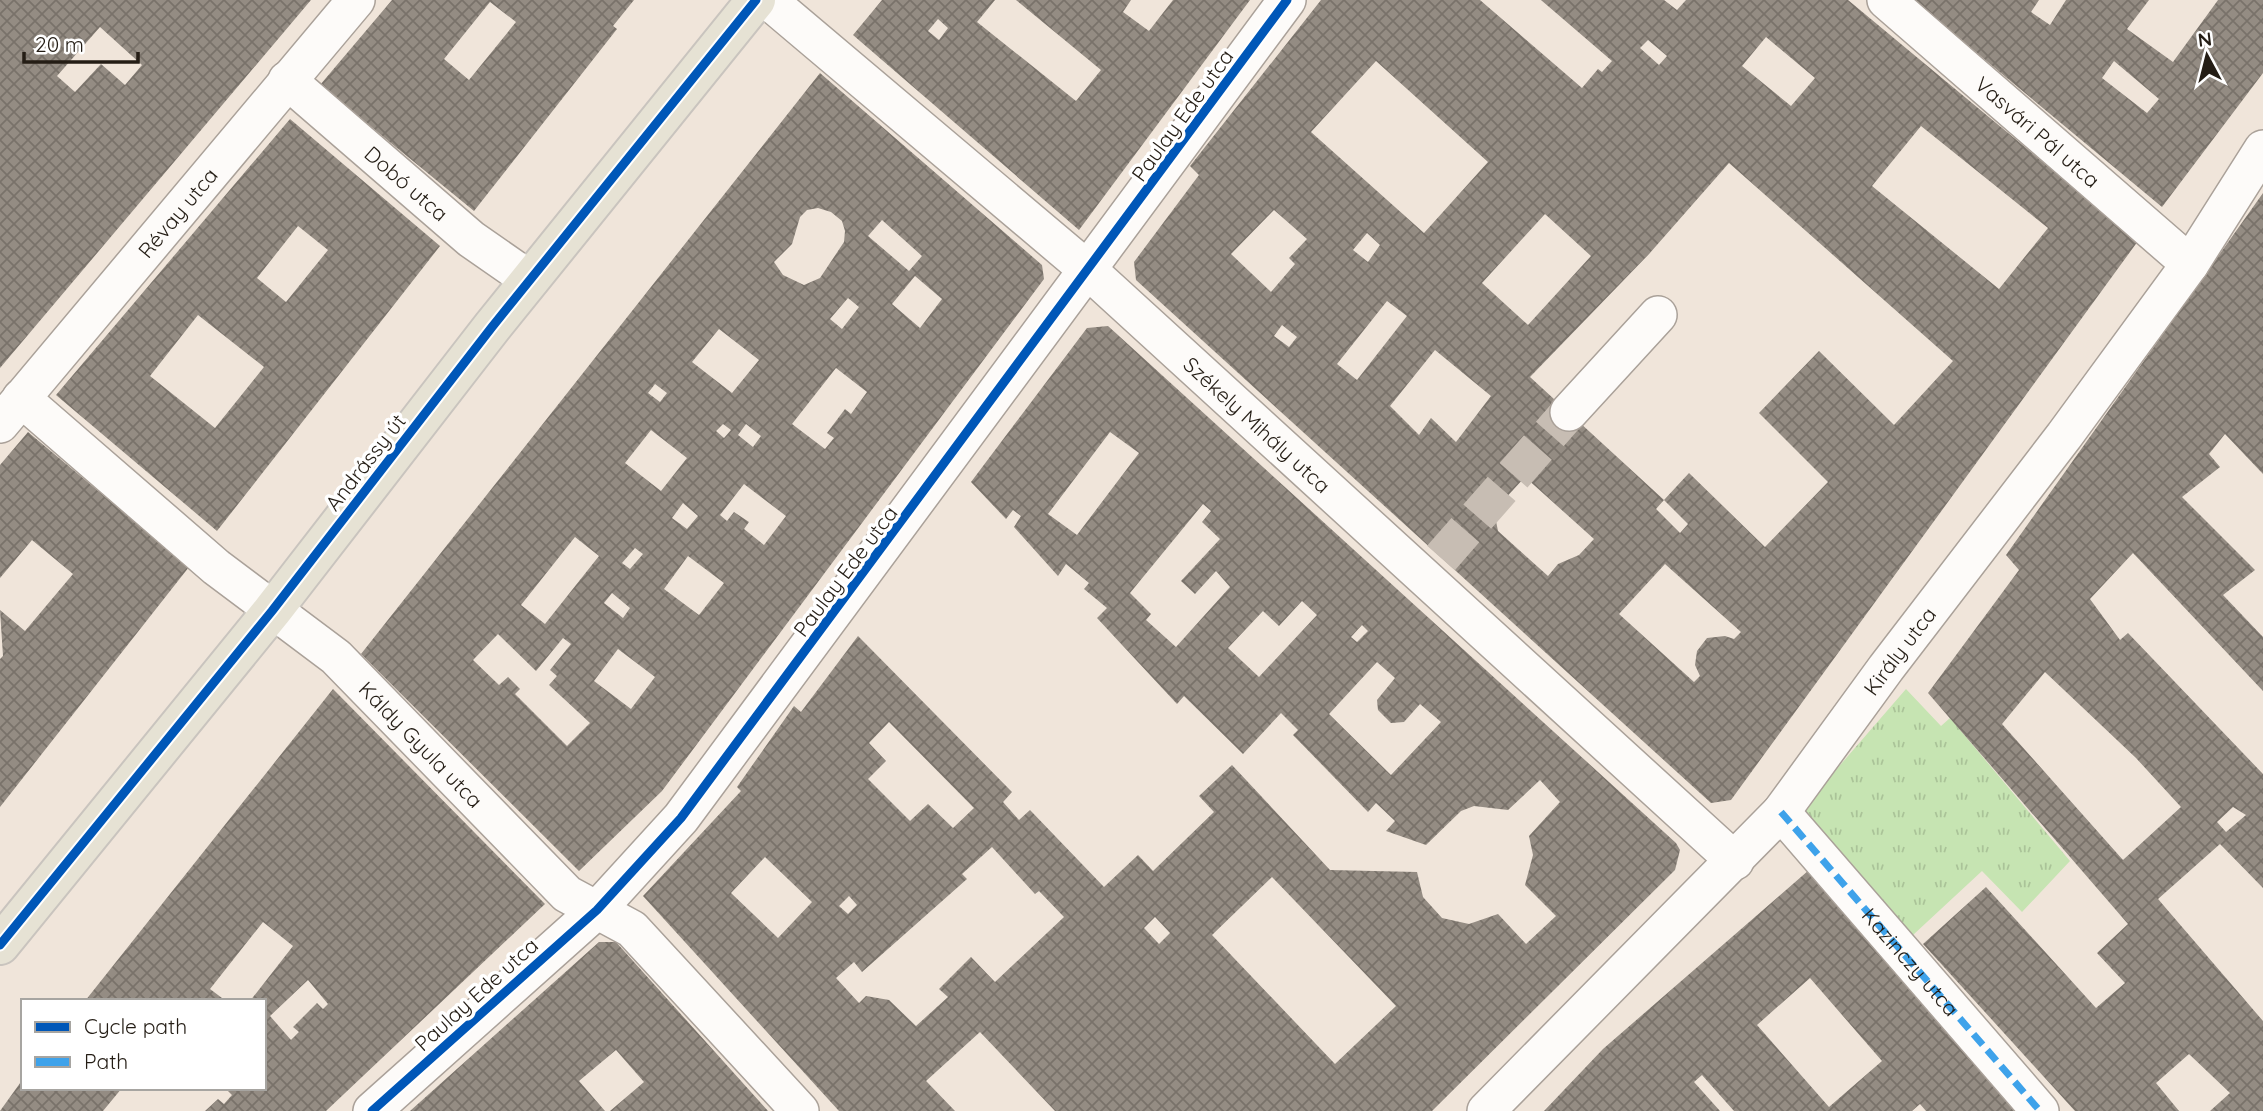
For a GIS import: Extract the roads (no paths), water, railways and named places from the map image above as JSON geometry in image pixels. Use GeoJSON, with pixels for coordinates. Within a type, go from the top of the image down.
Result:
{"type":"FeatureCollection","features":[{"type":"Feature","properties":{"kind":"main road","name":"Andrássy út"},"geometry":{"type":"LineString","coordinates":[[0,945],[272,611],[530,280],[756,0]]}},
{"type":"Feature","properties":{"kind":"street","name":"Révay utca"},"geometry":{"type":"LineString","coordinates":[[11,411],[356,0]]}},
{"type":"Feature","properties":{"kind":"street","name":"Székely Mihály utca"},"geometry":{"type":"LineString","coordinates":[[768,0],[1089,271],[1433,568],[1735,861]]}},
{"type":"Feature","properties":{"kind":"street","name":"Paulay Ede utca"},"geometry":{"type":"LineString","coordinates":[[372,1111],[597,909],[714,777],[1287,0]]}},
{"type":"Feature","properties":{"kind":"street","name":"Vasvári Pál utca"},"geometry":{"type":"LineString","coordinates":[[1886,0],[2190,264]]}},
{"type":"Feature","properties":{"kind":"street","name":"Dobó utca"},"geometry":{"type":"LineString","coordinates":[[287,80],[471,239],[530,280]]}},
{"type":"Feature","properties":{"kind":"street","name":"Király utca"},"geometry":{"type":"LineString","coordinates":[[1486,1111],[1781,812],[2190,264],[2263,149]]}},
{"type":"Feature","properties":{"kind":"street"},"geometry":{"type":"LineString","coordinates":[[1569,412],[1658,315]]}},
{"type":"Feature","properties":{"kind":"street","name":"Káldy Gyula utca"},"geometry":{"type":"LineString","coordinates":[[11,411],[336,657],[567,894],[632,929],[800,1111]]}},
{"type":"Feature","properties":{"kind":"street","name":"Kazinczy utca"},"geometry":{"type":"LineString","coordinates":[[1781,812],[2040,1111]]}},
{"type":"Feature","properties":{"kind":"tunnel"},"geometry":{"type":"LineString","coordinates":[[1441,558],[1569,412]]}}]}
